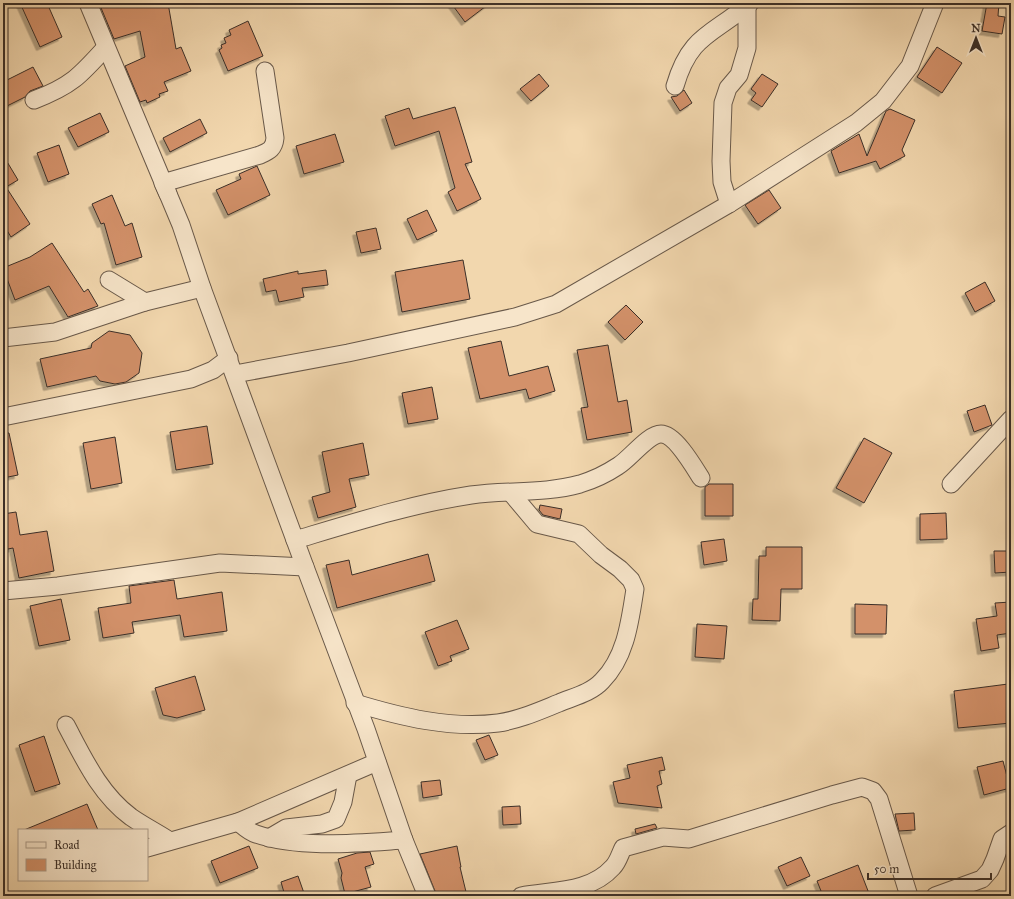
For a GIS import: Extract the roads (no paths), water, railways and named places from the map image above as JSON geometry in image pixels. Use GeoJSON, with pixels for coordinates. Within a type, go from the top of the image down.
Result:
{"type":"FeatureCollection","features":[{"type":"Feature","properties":{"kind":"street"},"geometry":{"type":"LineString","coordinates":[[88,3],[181,225],[202,288],[377,762],[404,840],[427,896]]}},
{"type":"Feature","properties":{"kind":"street"},"geometry":{"type":"LineString","coordinates":[[3,417],[191,379],[213,370],[232,366],[348,352],[539,311],[562,300],[729,204],[856,123],[883,101],[910,66],[935,3]]}},
{"type":"Feature","properties":{"kind":"street"},"geometry":{"type":"LineString","coordinates":[[729,204],[722,182],[721,168],[723,103],[728,88],[738,75],[747,48],[748,4]]}},
{"type":"Feature","properties":{"kind":"street"},"geometry":{"type":"LineString","coordinates":[[675,86],[680,69],[695,45],[708,32],[748,4]]}},
{"type":"Feature","properties":{"kind":"street"},"geometry":{"type":"LineString","coordinates":[[34,100],[67,86],[80,76],[106,48]]}},
{"type":"Feature","properties":{"kind":"street"},"geometry":{"type":"LineString","coordinates":[[181,225],[163,183],[260,155],[269,151],[274,145],[266,71]]}},
{"type":"Feature","properties":{"kind":"street"},"geometry":{"type":"LineString","coordinates":[[109,280],[145,302]]}},
{"type":"Feature","properties":{"kind":"street"},"geometry":{"type":"LineString","coordinates":[[3,338],[55,332],[145,302],[202,288]]}},
{"type":"Feature","properties":{"kind":"street"},"geometry":{"type":"LineString","coordinates":[[951,484],[1011,419]]}},
{"type":"Feature","properties":{"kind":"street"},"geometry":{"type":"LineString","coordinates":[[295,540],[429,504],[472,495],[554,490],[581,484],[603,475],[619,466],[652,437],[661,434],[670,436],[701,478]]}},
{"type":"Feature","properties":{"kind":"street"},"geometry":{"type":"LineString","coordinates":[[355,703],[416,719],[483,724],[500,723],[537,712],[584,693],[602,681],[624,646],[635,588],[631,580],[620,569],[601,555],[579,534],[536,524],[511,493]]}},
{"type":"Feature","properties":{"kind":"street"},"geometry":{"type":"LineString","coordinates":[[3,591],[58,586],[220,563],[304,567]]}},
{"type":"Feature","properties":{"kind":"street"},"geometry":{"type":"LineString","coordinates":[[66,725],[92,775],[106,794],[131,816],[170,841]]}},
{"type":"Feature","properties":{"kind":"street"},"geometry":{"type":"LineString","coordinates":[[148,848],[238,822],[377,762]]}},
{"type":"Feature","properties":{"kind":"street"},"geometry":{"type":"LineString","coordinates":[[269,838],[286,828],[322,824],[336,819],[343,802],[348,775]]}},
{"type":"Feature","properties":{"kind":"street"},"geometry":{"type":"LineString","coordinates":[[521,896],[575,888],[593,883],[614,866],[623,848],[663,837],[689,839],[832,794],[862,787],[873,791],[879,799],[909,896]]}},
{"type":"Feature","properties":{"kind":"street"},"geometry":{"type":"LineString","coordinates":[[238,822],[254,834],[269,838],[339,844],[404,840]]}},
{"type":"Feature","properties":{"kind":"street"},"geometry":{"type":"LineString","coordinates":[[935,896],[982,879],[990,870],[995,860],[1002,839],[1011,833]]}}]}
